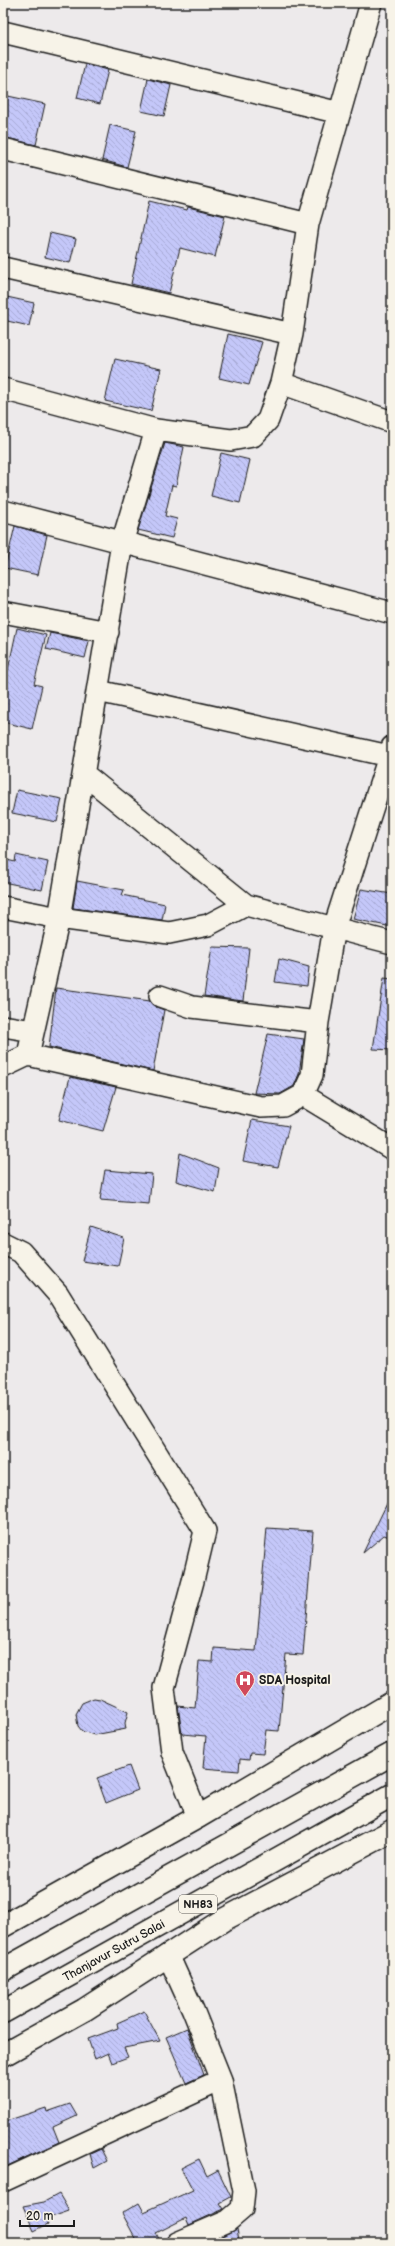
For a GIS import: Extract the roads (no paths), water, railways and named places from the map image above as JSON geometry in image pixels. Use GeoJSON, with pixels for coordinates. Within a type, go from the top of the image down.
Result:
{"type":"FeatureCollection","features":[{"type":"Feature","properties":{"kind":"highway"},"geometry":{"type":"LineString","coordinates":[[3,1926],[198,1817],[392,1703]]}},
{"type":"Feature","properties":{"kind":"highway"},"geometry":{"type":"LineString","coordinates":[[3,1970],[392,1754]]}},
{"type":"Feature","properties":{"kind":"highway","name":"Thanjavur Sutru Salai"},"geometry":{"type":"LineString","coordinates":[[3,2012],[392,1795]]}},
{"type":"Feature","properties":{"kind":"highway"},"geometry":{"type":"LineString","coordinates":[[3,2055],[84,2010],[223,1920],[392,1831]]}},
{"type":"Feature","properties":{"kind":"street"},"geometry":{"type":"LineString","coordinates":[[3,389],[156,430],[231,440],[253,436],[268,420],[281,383],[292,334],[308,224],[371,3]]}},
{"type":"Feature","properties":{"kind":"street"},"geometry":{"type":"LineString","coordinates":[[3,32],[340,113]]}},
{"type":"Feature","properties":{"kind":"street"},"geometry":{"type":"LineString","coordinates":[[3,149],[308,224]]}},
{"type":"Feature","properties":{"kind":"street"},"geometry":{"type":"LineString","coordinates":[[3,268],[292,334]]}},
{"type":"Feature","properties":{"kind":"street"},"geometry":{"type":"LineString","coordinates":[[281,383],[392,422]]}},
{"type":"Feature","properties":{"kind":"street"},"geometry":{"type":"LineString","coordinates":[[28,1055],[59,918],[122,543],[156,430]]}},
{"type":"Feature","properties":{"kind":"street"},"geometry":{"type":"LineString","coordinates":[[3,511],[392,612]]}},
{"type":"Feature","properties":{"kind":"street"},"geometry":{"type":"LineString","coordinates":[[3,612],[108,632]]}},
{"type":"Feature","properties":{"kind":"street"},"geometry":{"type":"LineString","coordinates":[[3,1067],[28,1055],[261,1107],[283,1106],[303,1095],[312,1075],[318,1022],[334,928],[391,752],[98,691]]}},
{"type":"Feature","properties":{"kind":"street"},"geometry":{"type":"LineString","coordinates":[[84,774],[246,905],[392,943]]}},
{"type":"Feature","properties":{"kind":"street"},"geometry":{"type":"LineString","coordinates":[[3,907],[59,918],[168,933],[208,925],[246,905]]}},
{"type":"Feature","properties":{"kind":"street"},"geometry":{"type":"LineString","coordinates":[[160,996],[192,1007],[318,1022]]}},
{"type":"Feature","properties":{"kind":"street"},"geometry":{"type":"LineString","coordinates":[[3,1026],[33,1031]]}},
{"type":"Feature","properties":{"kind":"street"},"geometry":{"type":"LineString","coordinates":[[303,1095],[392,1148]]}},
{"type":"Feature","properties":{"kind":"street"},"geometry":{"type":"LineString","coordinates":[[3,1243],[21,1252],[58,1294],[204,1531],[194,1581],[164,1688],[172,1752],[198,1817]]}},
{"type":"Feature","properties":{"kind":"street"},"geometry":{"type":"LineString","coordinates":[[168,1955],[193,2010],[221,2080],[244,2191],[242,2209],[228,2220],[177,2243]]}},
{"type":"Feature","properties":{"kind":"street"},"geometry":{"type":"LineString","coordinates":[[3,2182],[221,2080]]}},
{"type":"Feature","properties":{"kind":"place","name":"SDA Hospital"},"geometry":{"type":"Point","coordinates":[245,1697]}}]}
